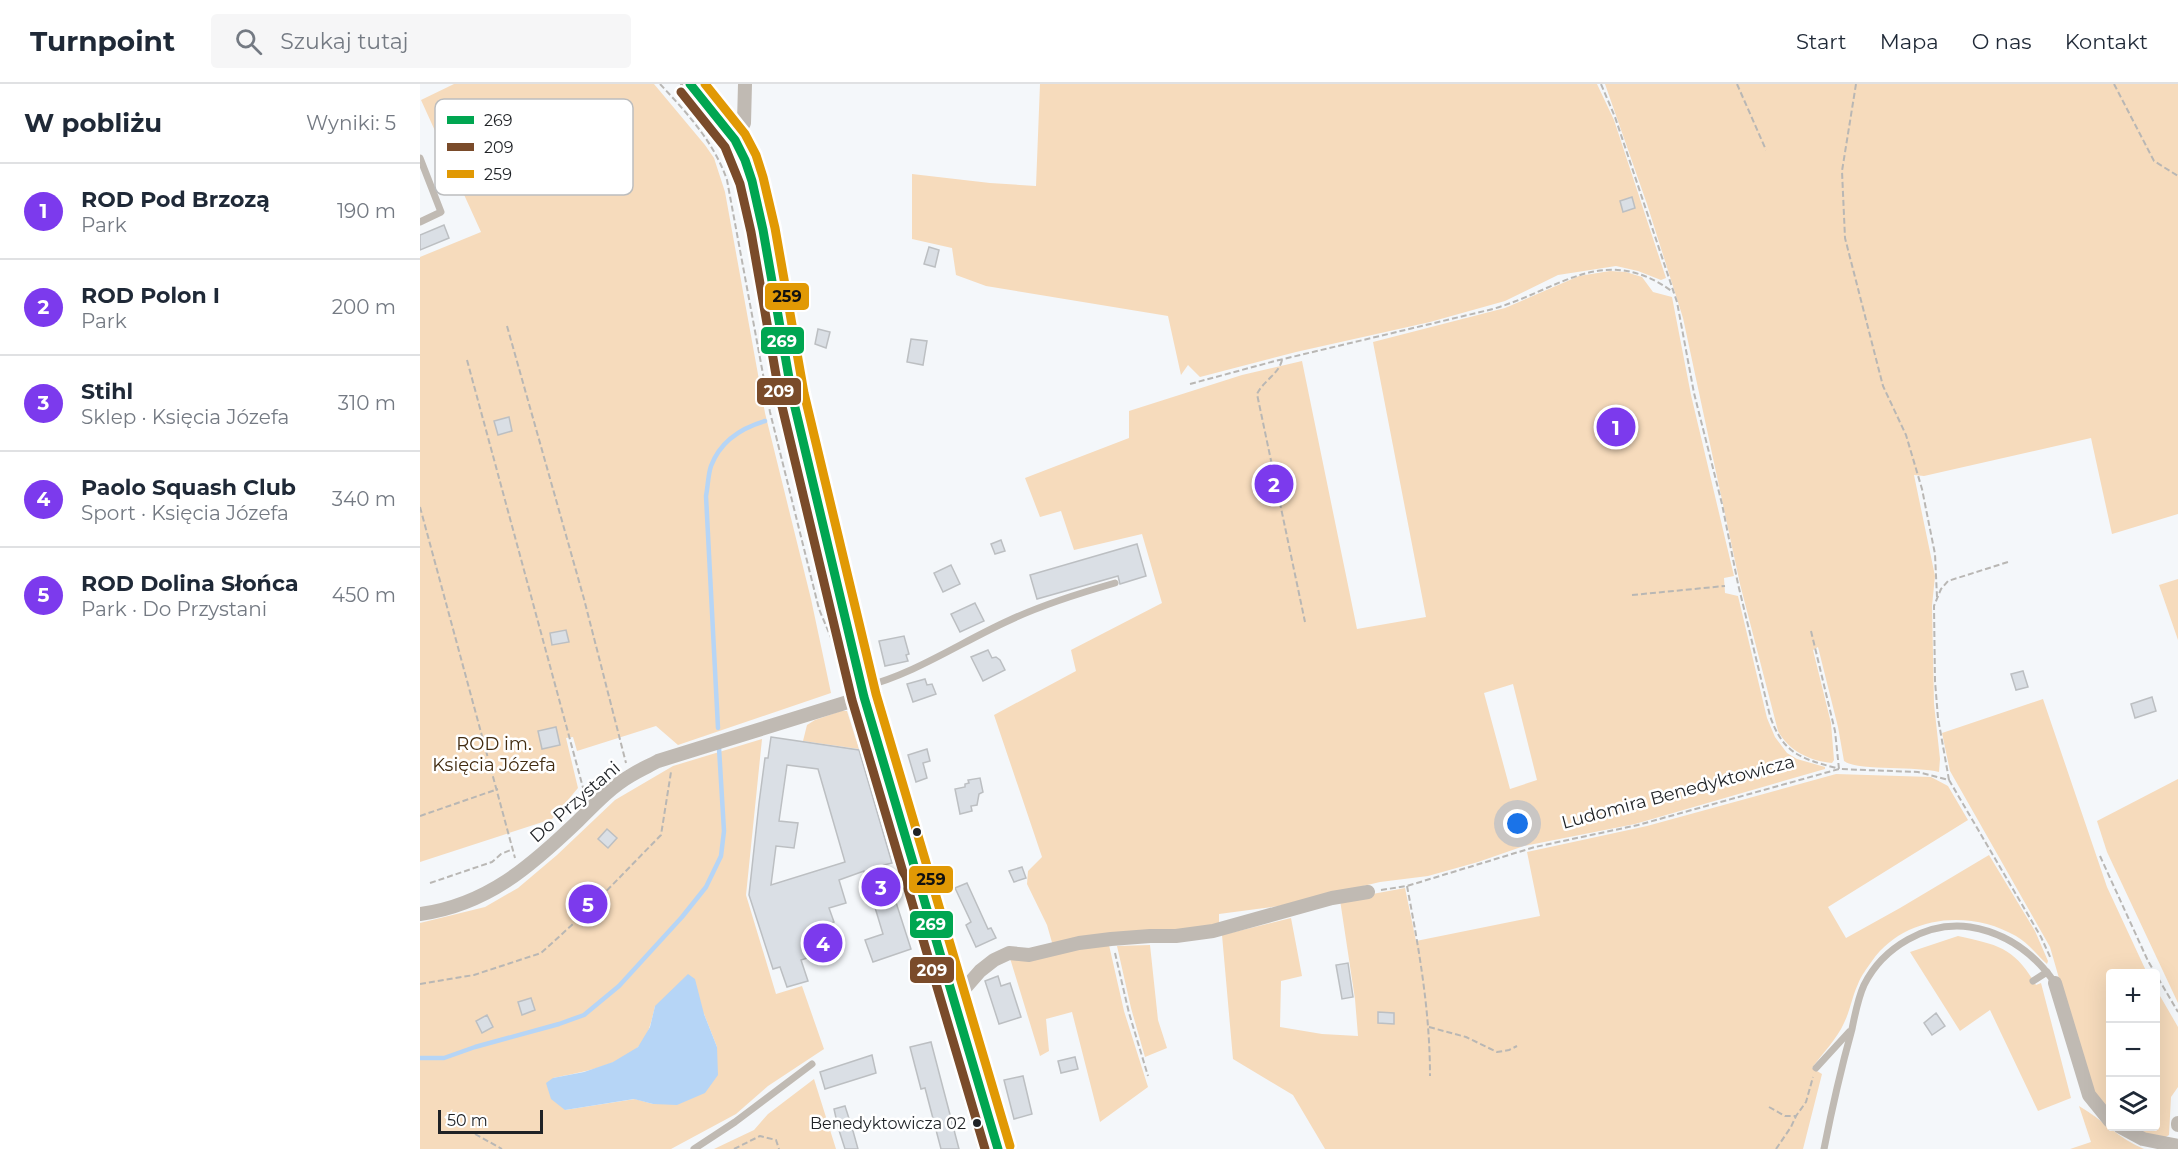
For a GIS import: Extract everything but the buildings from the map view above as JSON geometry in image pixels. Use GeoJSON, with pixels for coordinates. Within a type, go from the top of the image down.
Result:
{"type":"FeatureCollection","features":[{"type":"Feature","properties":{"kind":"main road"},"geometry":{"type":"LineString","coordinates":[[690,84],[735,140],[752,181],[792,395],[863,692],[998,1149]]}},
{"type":"Feature","properties":{"kind":"street"},"geometry":{"type":"LineString","coordinates":[[735,140],[744,123],[745,84]]}},
{"type":"Feature","properties":{"kind":"street","name":"Do Przystani"},"geometry":{"type":"LineString","coordinates":[[420,914],[466,903],[499,887],[543,855],[629,776],[674,754],[863,692]]}},
{"type":"Feature","properties":{"kind":"street"},"geometry":{"type":"LineString","coordinates":[[952,993],[966,987],[980,970],[1005,954],[1029,955],[1079,943],[1213,931],[1332,898],[1368,892]]}},
{"type":"Feature","properties":{"kind":"street"},"geometry":{"type":"LineString","coordinates":[[2051,977],[2089,1095],[2106,1115]]}},
{"type":"Feature","properties":{"kind":"street"},"geometry":{"type":"LineString","coordinates":[[2128,1131],[2143,1139],[2178,1146]]}},
{"type":"Feature","properties":{"kind":"lane"},"geometry":{"type":"LineString","coordinates":[[420,158],[441,212],[420,222]]}},
{"type":"Feature","properties":{"kind":"lane"},"geometry":{"type":"LineString","coordinates":[[863,692],[1012,619],[1080,593],[1115,583]]}},
{"type":"Feature","properties":{"kind":"lane"},"geometry":{"type":"LineString","coordinates":[[1824,1149],[1838,1079],[1864,985],[1886,955],[1902,942],[1935,928],[1964,926],[2000,935],[2027,951],[2051,977]]}},
{"type":"Feature","properties":{"kind":"lane"},"geometry":{"type":"LineString","coordinates":[[2033,981],[2051,977]]}},
{"type":"Feature","properties":{"kind":"lane"},"geometry":{"type":"LineString","coordinates":[[1816,1068],[1851,1029]]}},
{"type":"Feature","properties":{"kind":"lane"},"geometry":{"type":"LineString","coordinates":[[694,1149],[735,1122],[812,1064]]}},
{"type":"Feature","properties":{"kind":"path"},"geometry":{"type":"LineString","coordinates":[[660,84],[706,137],[717,154],[727,180],[772,422],[819,609],[834,644]]}},
{"type":"Feature","properties":{"kind":"path"},"geometry":{"type":"LineString","coordinates":[[1601,84],[1615,117],[1682,325],[1694,393],[1722,504],[1738,584],[1770,716],[1780,740],[1795,754],[1839,768],[1835,731],[1811,631]]}},
{"type":"Feature","properties":{"kind":"path"},"geometry":{"type":"LineString","coordinates":[[1737,84],[1766,150]]}},
{"type":"Feature","properties":{"kind":"path"},"geometry":{"type":"LineString","coordinates":[[1856,84],[1842,171],[1845,238],[1883,386],[1906,435],[1923,489],[1935,554],[1937,597]]}},
{"type":"Feature","properties":{"kind":"path"},"geometry":{"type":"LineString","coordinates":[[2114,84],[2154,162],[2178,176]]}},
{"type":"Feature","properties":{"kind":"path"},"geometry":{"type":"LineString","coordinates":[[1190,384],[1493,309],[1510,304],[1572,276],[1616,268],[1653,278],[1673,292]]}},
{"type":"Feature","properties":{"kind":"path"},"geometry":{"type":"LineString","coordinates":[[507,326],[584,599],[629,776]]}},
{"type":"Feature","properties":{"kind":"path"},"geometry":{"type":"LineString","coordinates":[[467,360],[590,810]]}},
{"type":"Feature","properties":{"kind":"path"},"geometry":{"type":"LineString","coordinates":[[1282,360],[1281,366],[1260,387],[1257,394],[1305,622]]}},
{"type":"Feature","properties":{"kind":"path"},"geometry":{"type":"LineString","coordinates":[[420,507],[519,873]]}},
{"type":"Feature","properties":{"kind":"path"},"geometry":{"type":"LineString","coordinates":[[2008,562],[1948,581],[1937,597],[1934,606],[1935,681],[1941,741],[1949,780],[2048,948],[2051,977]]}},
{"type":"Feature","properties":{"kind":"path"},"geometry":{"type":"LineString","coordinates":[[1632,595],[1725,586]]}},
{"type":"Feature","properties":{"kind":"path"},"geometry":{"type":"LineString","coordinates":[[420,984],[474,975],[541,953],[583,915],[661,835],[673,766]]}},
{"type":"Feature","properties":{"kind":"path","name":"Ludomira Benedyktowicza"},"geometry":{"type":"LineString","coordinates":[[1368,892],[1407,886],[1535,847],[1638,825],[1839,768],[1918,772],[1949,780]]}},
{"type":"Feature","properties":{"kind":"path"},"geometry":{"type":"LineString","coordinates":[[420,816],[498,789]]}},
{"type":"Feature","properties":{"kind":"path"},"geometry":{"type":"LineString","coordinates":[[430,883],[492,862],[501,854],[513,849]]}},
{"type":"Feature","properties":{"kind":"path"},"geometry":{"type":"LineString","coordinates":[[2100,856],[2148,961],[2178,1012]]}},
{"type":"Feature","properties":{"kind":"path"},"geometry":{"type":"LineString","coordinates":[[1407,886],[1424,983],[1430,1076]]}},
{"type":"Feature","properties":{"kind":"path"},"geometry":{"type":"LineString","coordinates":[[1111,939],[1129,1013],[1148,1076]]}},
{"type":"Feature","properties":{"kind":"path"},"geometry":{"type":"LineString","coordinates":[[1428,1027],[1466,1037],[1497,1052],[1516,1046]]}},
{"type":"Feature","properties":{"kind":"path"},"geometry":{"type":"LineString","coordinates":[[1776,1149],[1806,1102],[1816,1068]]}},
{"type":"Feature","properties":{"kind":"path"},"geometry":{"type":"LineString","coordinates":[[964,1094],[979,1149]]}},
{"type":"Feature","properties":{"kind":"path"},"geometry":{"type":"LineString","coordinates":[[1769,1107],[1785,1116],[1796,1116]]}},
{"type":"Feature","properties":{"kind":"path"},"geometry":{"type":"LineString","coordinates":[[475,1134],[502,1149]]}},
{"type":"Feature","properties":{"kind":"path"},"geometry":{"type":"LineString","coordinates":[[734,1149],[760,1136],[777,1140],[779,1149]]}},
{"type":"Feature","properties":{"kind":"green space","name":"ROD im. Księcia Józefa"},"geometry":{"type":"Polygon","coordinates":[[[454,84],[654,84],[714,158],[725,192],[765,413],[811,599],[831,693],[678,745],[656,726],[577,751],[573,737],[566,738],[578,788],[552,819],[420,862],[420,257],[481,232],[464,195],[633,195],[633,99],[435,99],[435,131],[421,100],[454,84]]]}},
{"type":"Feature","properties":{"kind":"green space"},"geometry":{"type":"Polygon","coordinates":[[[1040,84],[1597,84],[1614,120],[1666,278],[1661,280],[1616,266],[1558,275],[1505,301],[1430,322],[1296,352],[1200,377],[1188,365],[1181,375],[1168,316],[986,286],[956,275],[952,248],[912,239],[912,174],[1036,186],[1040,84]]]}},
{"type":"Feature","properties":{"kind":"green space"},"geometry":{"type":"Polygon","coordinates":[[[1605,84],[2178,84],[2178,514],[2112,534],[2091,438],[1924,476],[1914,475],[1935,576],[1932,606],[1934,704],[1940,759],[1939,772],[1861,766],[1844,761],[1818,647],[1813,650],[1831,723],[1834,760],[1832,763],[1824,762],[1801,754],[1788,744],[1778,731],[1740,584],[1683,318],[1647,204],[1605,84]]]}},
{"type":"Feature","properties":{"kind":"green space"},"geometry":{"type":"Polygon","coordinates":[[[1610,271],[1626,272],[1642,277],[1653,292],[1672,297],[1691,395],[1734,576],[1724,578],[1725,593],[1738,596],[1767,718],[1775,737],[1787,753],[1797,759],[1825,767],[1825,769],[1635,824],[1524,846],[1428,876],[1380,882],[1279,906],[1219,914],[1219,923],[1214,926],[1053,946],[1047,925],[1027,884],[1028,871],[1042,857],[994,715],[1076,671],[1071,650],[1162,603],[1142,534],[1074,550],[1061,511],[1040,517],[1025,478],[1129,438],[1129,411],[1242,375],[1302,361],[1357,629],[1426,617],[1373,342],[1505,308],[1579,276],[1610,271]],[[1513,684],[1484,693],[1510,789],[1537,780],[1513,684]]]}},
{"type":"Feature","properties":{"kind":"green space"},"geometry":{"type":"Polygon","coordinates":[[[2178,579],[2178,640],[2159,585],[2178,579]]]}},
{"type":"Feature","properties":{"kind":"green space"},"geometry":{"type":"Polygon","coordinates":[[[2043,699],[2107,887],[2145,969],[2106,969],[2106,1106],[2097,1098],[2085,1078],[2050,947],[1950,771],[1942,733],[2043,699]]]}},
{"type":"Feature","properties":{"kind":"green space"},"geometry":{"type":"Polygon","coordinates":[[[841,711],[847,711],[859,749],[803,741],[807,725],[841,711]]]}},
{"type":"Feature","properties":{"kind":"green space"},"geometry":{"type":"Polygon","coordinates":[[[762,739],[746,895],[776,994],[802,986],[824,1049],[768,1086],[736,1114],[671,1149],[420,1149],[420,923],[485,907],[518,888],[615,800],[673,766],[762,739]],[[655,1006],[649,1028],[637,1048],[619,1060],[597,1068],[553,1078],[565,1110],[635,1099],[653,1104],[717,1047],[704,1014],[655,1006]]]}},
{"type":"Feature","properties":{"kind":"green space"},"geometry":{"type":"Polygon","coordinates":[[[1836,774],[1931,777],[1948,786],[1968,820],[1828,907],[1846,938],[1989,855],[2035,931],[2048,961],[2047,964],[2020,939],[1998,927],[1959,920],[1939,921],[1919,926],[1885,946],[1861,978],[1841,1029],[1812,1068],[1822,1074],[1803,1149],[1325,1149],[1293,1095],[1233,1059],[1222,935],[1291,918],[1302,976],[1281,981],[1280,1027],[1322,1034],[1358,1036],[1355,999],[1340,900],[1405,888],[1416,941],[1540,916],[1527,852],[1647,826],[1836,774]]]}},
{"type":"Feature","properties":{"kind":"green space"},"geometry":{"type":"Polygon","coordinates":[[[2178,779],[2178,1003],[2107,852],[2097,821],[2178,779]]]}},
{"type":"Feature","properties":{"kind":"green space"},"geometry":{"type":"Polygon","coordinates":[[[1958,936],[1994,945],[2004,950],[2020,963],[2036,985],[2041,983],[2071,1098],[2038,1111],[1990,1010],[1960,1031],[1910,952],[1958,936]]]}},
{"type":"Feature","properties":{"kind":"green space"},"geometry":{"type":"Polygon","coordinates":[[[1109,945],[1124,1011],[1148,1087],[1100,1122],[1072,1012],[1046,1019],[1049,1051],[1040,1056],[1009,955],[1109,945]]]}},
{"type":"Feature","properties":{"kind":"green space"},"geometry":{"type":"Polygon","coordinates":[[[1150,945],[1158,1020],[1167,1048],[1145,1057],[1117,946],[1150,945]]]}},
{"type":"Feature","properties":{"kind":"green space"},"geometry":{"type":"Polygon","coordinates":[[[2160,996],[2178,1027],[2178,1087],[2171,1097],[2169,1135],[2164,1138],[2143,1131],[2160,1131],[2160,996]]]}},
{"type":"Feature","properties":{"kind":"green space"},"geometry":{"type":"Polygon","coordinates":[[[814,1079],[836,1149],[714,1149],[754,1130],[768,1114],[814,1079]]]}},
{"type":"Feature","properties":{"kind":"green space"},"geometry":{"type":"Polygon","coordinates":[[[2079,1106],[2106,1125],[2106,1131],[2114,1131],[2144,1149],[2070,1149],[2091,1142],[2079,1106]]]}},
{"type":"Feature","properties":{"kind":"water"},"geometry":{"type":"Polygon","coordinates":[[[688,974],[695,979],[704,1014],[717,1047],[718,1075],[705,1093],[677,1105],[653,1104],[634,1099],[565,1110],[551,1099],[546,1083],[553,1078],[584,1072],[613,1062],[638,1047],[650,1027],[655,1006],[688,974]]]}},
{"type":"Feature","properties":{"kind":"waterway"},"geometry":{"type":"LineString","coordinates":[[718,728],[706,496],[711,466],[720,450],[732,437],[765,421]]}},
{"type":"Feature","properties":{"kind":"waterway"},"geometry":{"type":"LineString","coordinates":[[420,1058],[444,1058],[584,1015],[619,986],[706,887],[721,856],[724,831],[719,748]]}},
{"type":"Feature","properties":{"kind":"transit line","name":"269"},"geometry":{"type":"LineString","coordinates":[[690,84],[735,140],[752,181],[763,230],[792,395],[864,697],[998,1149]]}},
{"type":"Feature","properties":{"kind":"transit line","name":"259"},"geometry":{"type":"LineString","coordinates":[[705,84],[745,134],[756,155],[763,177],[775,228],[804,393],[876,694],[1010,1146]]}},
{"type":"Feature","properties":{"kind":"transit line","name":"209"},"geometry":{"type":"LineString","coordinates":[[681,92],[725,147],[740,184],[751,232],[780,398],[852,700],[985,1149]]}},
{"type":"Feature","properties":{"kind":"place","name":"ROD Pod Brzozą"},"geometry":{"type":"Point","coordinates":[1616,427]}},
{"type":"Feature","properties":{"kind":"place","name":"ROD Polon I"},"geometry":{"type":"Point","coordinates":[1274,484]}},
{"type":"Feature","properties":{"kind":"place","name":"Stihl"},"geometry":{"type":"Point","coordinates":[881,887]}},
{"type":"Feature","properties":{"kind":"place","name":"ROD Dolina Słońca"},"geometry":{"type":"Point","coordinates":[588,904]}},
{"type":"Feature","properties":{"kind":"place","name":"Paolo Squash Club"},"geometry":{"type":"Point","coordinates":[823,943]}},
{"type":"Feature","properties":{"kind":"place","name":"Benedyktowicza 02"},"geometry":{"type":"Point","coordinates":[977,1123]}}]}
